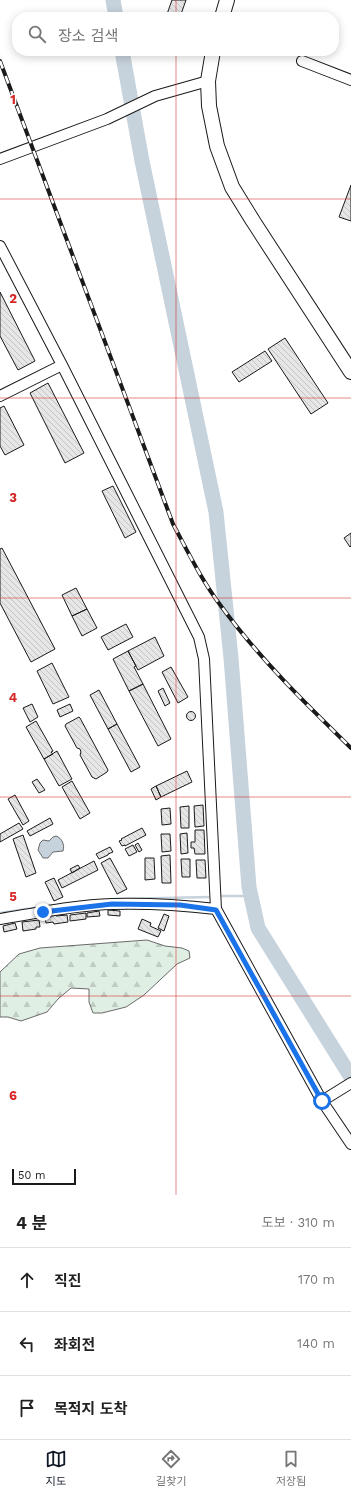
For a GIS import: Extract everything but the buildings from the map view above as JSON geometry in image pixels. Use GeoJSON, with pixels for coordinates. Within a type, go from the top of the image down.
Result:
{"type":"FeatureCollection","features":[{"type":"Feature","properties":{"kind":"highway"},"geometry":{"type":"LineString","coordinates":[[223,12],[227,0]]}},
{"type":"Feature","properties":{"kind":"highway"},"geometry":{"type":"LineString","coordinates":[[212,56],[208,81],[209,106],[216,146],[232,187],[351,372]]}},
{"type":"Feature","properties":{"kind":"street"},"geometry":{"type":"LineString","coordinates":[[302,61],[351,80]]}},
{"type":"Feature","properties":{"kind":"street"},"geometry":{"type":"LineString","coordinates":[[0,159],[106,119],[155,96],[208,81]]}},
{"type":"Feature","properties":{"kind":"street"},"geometry":{"type":"LineString","coordinates":[[0,246],[191,620],[202,646],[216,910],[322,1101],[351,1144]]}},
{"type":"Feature","properties":{"kind":"street"},"geometry":{"type":"LineString","coordinates":[[0,396],[62,365]]}},
{"type":"Feature","properties":{"kind":"street"},"geometry":{"type":"LineString","coordinates":[[0,919],[43,912],[112,904],[180,905],[216,910]]}},
{"type":"Feature","properties":{"kind":"street"},"geometry":{"type":"LineString","coordinates":[[322,1101],[351,1083]]}},
{"type":"Feature","properties":{"kind":"green space"},"geometry":{"type":"Polygon","coordinates":[[[147,940],[165,946],[182,948],[189,951],[190,958],[177,964],[144,995],[126,1007],[102,1013],[93,1013],[89,1002],[89,989],[71,988],[58,999],[47,1012],[21,1021],[8,1017],[0,1017],[0,972],[19,954],[40,948],[147,940]]]}},
{"type":"Feature","properties":{"kind":"shaded area"},"geometry":{"type":"Polygon","coordinates":[[[56,836],[60,838],[64,846],[63,851],[53,852],[48,858],[43,858],[38,850],[40,843],[43,840],[49,841],[56,836]]]}},
{"type":"Feature","properties":{"kind":"waterway"},"geometry":{"type":"LineString","coordinates":[[113,0],[115,12]]}},
{"type":"Feature","properties":{"kind":"waterway"},"geometry":{"type":"LineString","coordinates":[[123,56],[142,161],[216,512],[231,658],[249,887],[258,928],[351,1077]]}},
{"type":"Feature","properties":{"kind":"waterway"},"geometry":{"type":"LineString","coordinates":[[218,896],[251,896]]}},
{"type":"Feature","properties":{"kind":"waterway"},"geometry":{"type":"LineString","coordinates":[[116,899],[210,897]]}},
{"type":"Feature","properties":{"kind":"waterway"},"geometry":{"type":"LineString","coordinates":[[0,913],[47,906]]}},
{"type":"Feature","properties":{"kind":"railway"},"geometry":{"type":"LineString","coordinates":[[0,61],[173,524],[208,587],[251,644],[283,680],[351,748]]}},
{"type":"Feature","properties":{"kind":"route"},"geometry":{"type":"LineString","coordinates":[[43,912],[112,904],[180,905],[216,910],[322,1101]]}}]}
